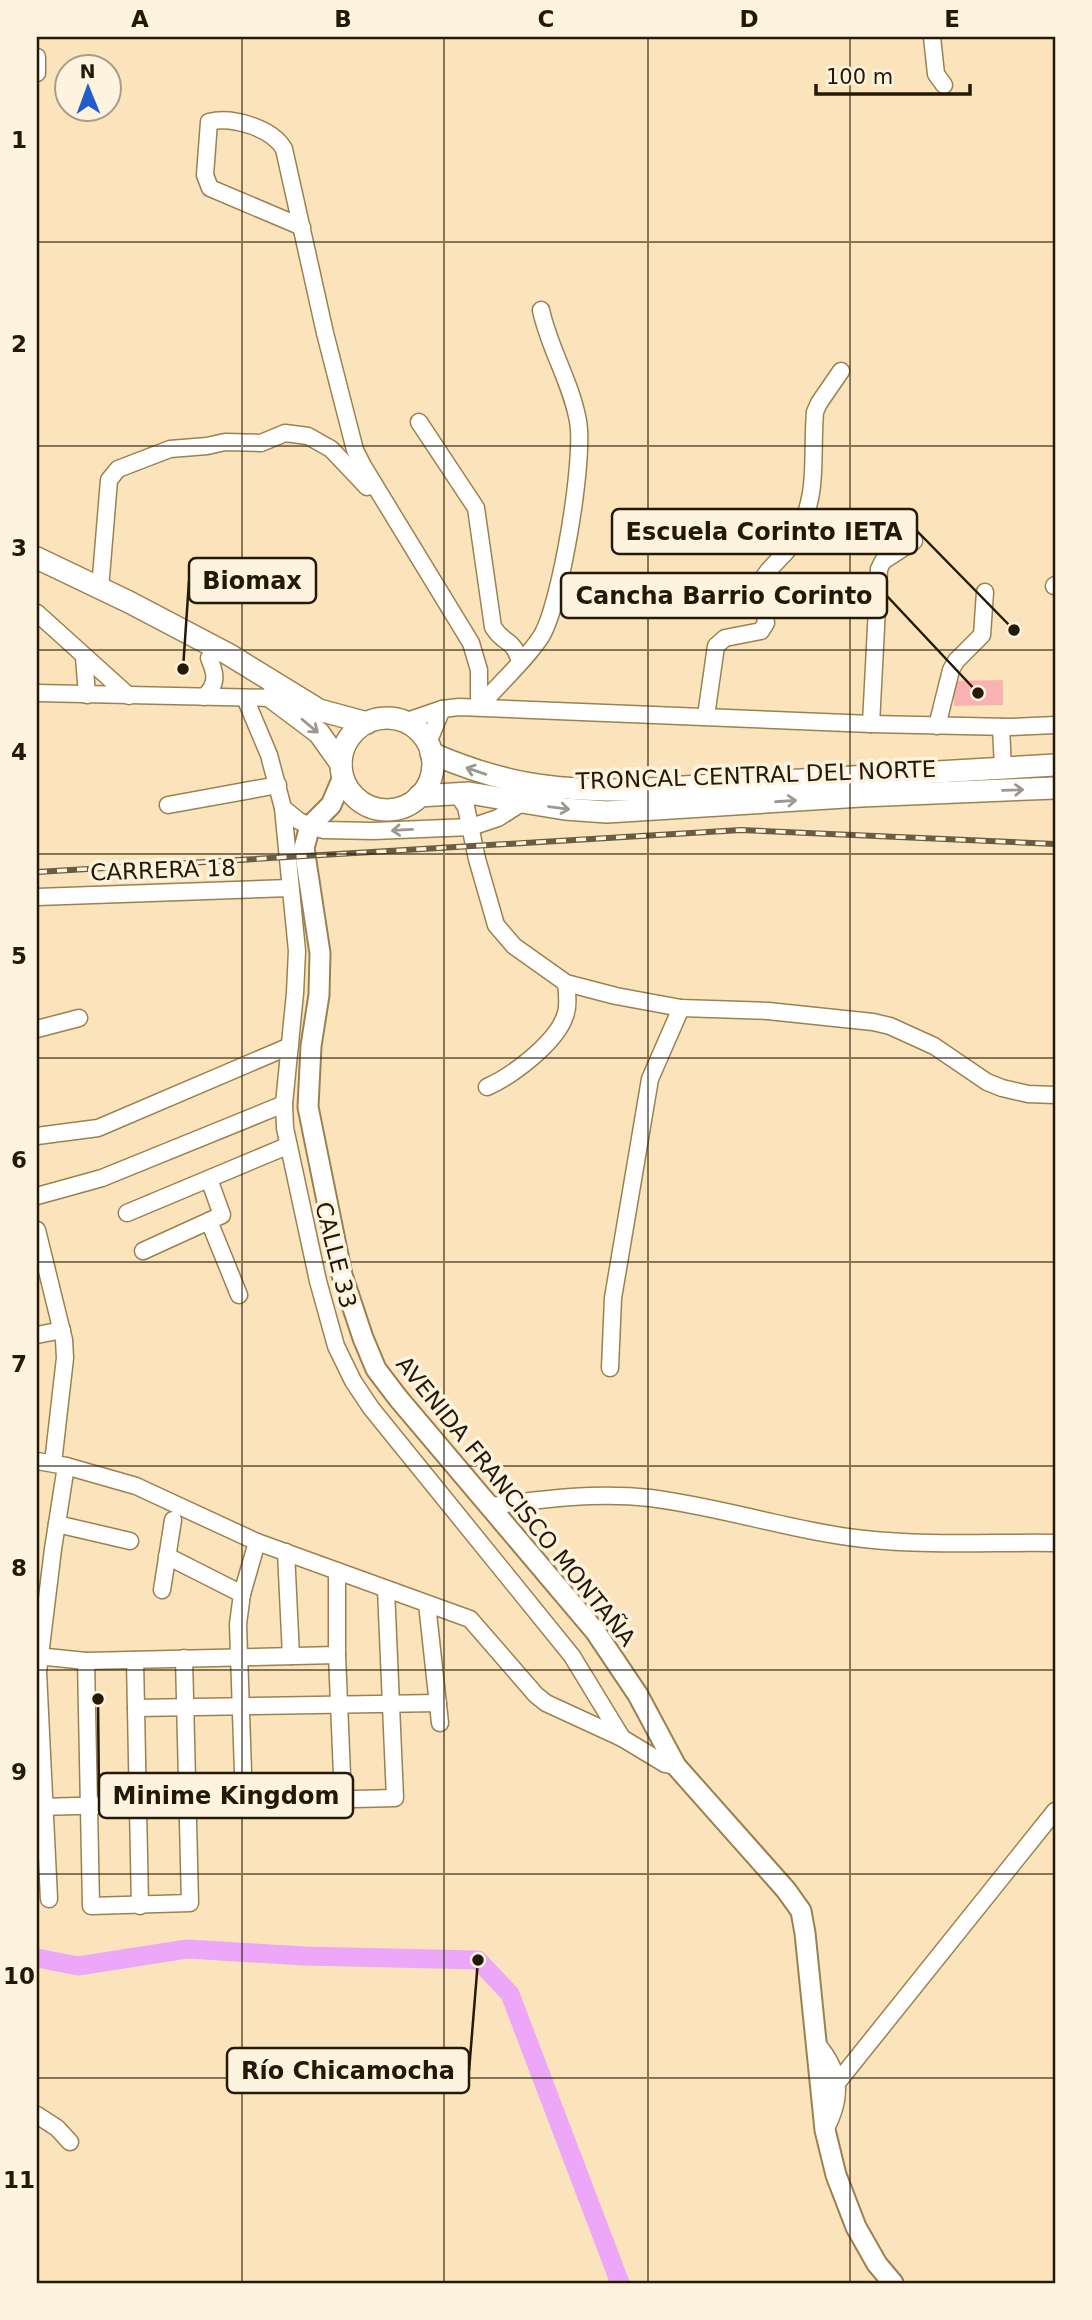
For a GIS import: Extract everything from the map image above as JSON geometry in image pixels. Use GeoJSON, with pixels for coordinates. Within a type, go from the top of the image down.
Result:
{"type":"FeatureCollection","features":[{"type":"Feature","properties":{"kind":"highway"},"geometry":{"type":"LineString","coordinates":[[37,558],[228,654],[319,710],[367,723]]}},
{"type":"Feature","properties":{"kind":"highway"},"geometry":{"type":"LineString","coordinates":[[37,574],[209,657],[272,698],[319,733],[352,793],[367,805],[385,809],[403,806],[419,796],[431,776],[430,748],[418,730],[404,722],[385,718],[367,723],[350,737],[343,750],[342,771]]}},
{"type":"Feature","properties":{"kind":"highway","name":"TRONCAL CENTRAL DEL NORTE"},"geometry":{"type":"LineString","coordinates":[[430,748],[493,777],[543,787],[577,790],[631,790],[1055,765]]}},
{"type":"Feature","properties":{"kind":"highway","name":"TRONCAL CENTRAL DEL NORTE"},"geometry":{"type":"LineString","coordinates":[[419,796],[456,792],[487,794],[583,811],[629,811],[861,796],[1055,788]]}},
{"type":"Feature","properties":{"kind":"main road"},"geometry":{"type":"LineString","coordinates":[[310,826],[331,805],[342,771]]}},
{"type":"Feature","properties":{"kind":"main road","name":"AVENIDA FRANCISCO MONTAÑA"},"geometry":{"type":"LineString","coordinates":[[310,826],[304,856],[320,953],[319,995],[308,1107],[342,1275],[363,1338],[376,1368],[398,1398],[596,1631],[638,1695],[676,1766],[786,1890],[801,1911],[825,2130],[836,2175],[856,2227],[877,2263],[893,2283]]}},
{"type":"Feature","properties":{"kind":"street"},"geometry":{"type":"LineString","coordinates":[[932,37],[936,74],[944,85]]}},
{"type":"Feature","properties":{"kind":"street"},"geometry":{"type":"LineString","coordinates":[[37,57],[37,73]]}},
{"type":"Feature","properties":{"kind":"street"},"geometry":{"type":"LineString","coordinates":[[302,227],[209,188],[205,175],[209,122],[230,121],[253,127],[280,142],[288,157],[355,450],[471,643],[480,670],[479,707]]}},
{"type":"Feature","properties":{"kind":"street"},"geometry":{"type":"LineString","coordinates":[[479,707],[543,634],[565,554],[579,446],[579,423],[547,338],[541,310]]}},
{"type":"Feature","properties":{"kind":"street"},"geometry":{"type":"LineString","coordinates":[[706,716],[716,646],[725,638],[761,631],[766,623],[760,594],[761,581],[792,545],[802,526],[812,498],[816,412],[841,370]]}},
{"type":"Feature","properties":{"kind":"street"},"geometry":{"type":"LineString","coordinates":[[419,422],[476,508],[493,627],[499,636],[513,644],[520,661]]}},
{"type":"Feature","properties":{"kind":"street"},"geometry":{"type":"LineString","coordinates":[[100,589],[107,489],[111,474],[152,454],[170,449],[225,442],[261,443],[285,433],[308,436],[331,449],[397,519]]}},
{"type":"Feature","properties":{"kind":"street"},"geometry":{"type":"LineString","coordinates":[[871,724],[878,569],[883,561],[914,541]]}},
{"type":"Feature","properties":{"kind":"street"},"geometry":{"type":"LineString","coordinates":[[937,726],[951,670],[956,661],[982,635],[985,592]]}},
{"type":"Feature","properties":{"kind":"street"},"geometry":{"type":"LineString","coordinates":[[37,613],[129,696]]}},
{"type":"Feature","properties":{"kind":"street"},"geometry":{"type":"LineString","coordinates":[[84,657],[87,695]]}},
{"type":"Feature","properties":{"kind":"street"},"geometry":{"type":"LineString","coordinates":[[204,697],[215,683],[216,673],[209,657]]}},
{"type":"Feature","properties":{"kind":"street"},"geometry":{"type":"LineString","coordinates":[[37,693],[272,698]]}},
{"type":"Feature","properties":{"kind":"street","name":"CALLE 33"},"geometry":{"type":"LineString","coordinates":[[245,698],[266,745],[283,808],[296,951],[284,1104],[287,1146],[336,1346],[353,1381],[371,1408],[572,1656],[622,1738]]}},
{"type":"Feature","properties":{"kind":"street"},"geometry":{"type":"LineString","coordinates":[[404,722],[442,709],[479,707],[871,724],[1001,727],[1055,725]]}},
{"type":"Feature","properties":{"kind":"street"},"geometry":{"type":"LineString","coordinates":[[430,748],[442,709]]}},
{"type":"Feature","properties":{"kind":"street"},"geometry":{"type":"LineString","coordinates":[[1001,727],[1003,768]]}},
{"type":"Feature","properties":{"kind":"street"},"geometry":{"type":"LineString","coordinates":[[169,806],[278,785]]}},
{"type":"Feature","properties":{"kind":"street"},"geometry":{"type":"LineString","coordinates":[[456,792],[466,807],[477,859],[496,925],[514,946],[566,983],[681,1008],[768,1011],[890,1026],[934,1046],[995,1085],[1028,1094],[1055,1095]]}},
{"type":"Feature","properties":{"kind":"street"},"geometry":{"type":"LineString","coordinates":[[283,808],[299,821],[324,830],[373,831],[471,827],[498,818],[523,802]]}},
{"type":"Feature","properties":{"kind":"street","name":"CARRERA 18"},"geometry":{"type":"LineString","coordinates":[[37,897],[290,888]]}},
{"type":"Feature","properties":{"kind":"street"},"geometry":{"type":"LineString","coordinates":[[487,1087],[522,1065],[553,1035],[565,1016],[566,983]]}},
{"type":"Feature","properties":{"kind":"street"},"geometry":{"type":"LineString","coordinates":[[610,1368],[613,1298],[650,1079],[681,1008]]}},
{"type":"Feature","properties":{"kind":"street"},"geometry":{"type":"LineString","coordinates":[[37,1029],[79,1018]]}},
{"type":"Feature","properties":{"kind":"street"},"geometry":{"type":"LineString","coordinates":[[37,1136],[98,1128],[290,1046]]}},
{"type":"Feature","properties":{"kind":"street"},"geometry":{"type":"LineString","coordinates":[[37,1196],[102,1178],[284,1104]]}},
{"type":"Feature","properties":{"kind":"street"},"geometry":{"type":"LineString","coordinates":[[127,1213],[287,1146]]}},
{"type":"Feature","properties":{"kind":"street"},"geometry":{"type":"LineString","coordinates":[[142,1251],[222,1215],[209,1179]]}},
{"type":"Feature","properties":{"kind":"street"},"geometry":{"type":"LineString","coordinates":[[209,1221],[239,1295]]}},
{"type":"Feature","properties":{"kind":"street"},"geometry":{"type":"LineString","coordinates":[[37,1230],[62,1330],[65,1359],[52,1463],[57,1524],[45,1547],[38,1666],[41,1807],[49,1899]]}},
{"type":"Feature","properties":{"kind":"street"},"geometry":{"type":"LineString","coordinates":[[37,1335],[62,1330]]}},
{"type":"Feature","properties":{"kind":"street"},"geometry":{"type":"LineString","coordinates":[[52,1463],[136,1486],[257,1542],[470,1619],[536,1695],[547,1703],[622,1738],[665,1764],[676,1766]]}},
{"type":"Feature","properties":{"kind":"street"},"geometry":{"type":"LineString","coordinates":[[491,1506],[555,1497],[649,1498],[864,1539],[915,1542],[1055,1542]]}},
{"type":"Feature","properties":{"kind":"street"},"geometry":{"type":"LineString","coordinates":[[162,1590],[173,1520]]}},
{"type":"Feature","properties":{"kind":"street"},"geometry":{"type":"LineString","coordinates":[[57,1524],[130,1541]]}},
{"type":"Feature","properties":{"kind":"street"},"geometry":{"type":"LineString","coordinates":[[244,1802],[238,1624],[242,1594],[257,1542]]}},
{"type":"Feature","properties":{"kind":"street"},"geometry":{"type":"LineString","coordinates":[[286,1552],[290,1656]]}},
{"type":"Feature","properties":{"kind":"street"},"geometry":{"type":"LineString","coordinates":[[167,1556],[242,1594]]}},
{"type":"Feature","properties":{"kind":"street"},"geometry":{"type":"LineString","coordinates":[[337,1571],[337,1654],[343,1799]]}},
{"type":"Feature","properties":{"kind":"street"},"geometry":{"type":"LineString","coordinates":[[41,1807],[395,1798],[386,1589]]}},
{"type":"Feature","properties":{"kind":"street"},"geometry":{"type":"LineString","coordinates":[[427,1604],[440,1723]]}},
{"type":"Feature","properties":{"kind":"street"},"geometry":{"type":"LineString","coordinates":[[38,1666],[86,1661],[337,1654]]}},
{"type":"Feature","properties":{"kind":"street"},"geometry":{"type":"LineString","coordinates":[[86,1661],[90,1906],[140,1906],[190,1903],[184,1658]]}},
{"type":"Feature","properties":{"kind":"street"},"geometry":{"type":"LineString","coordinates":[[135,1660],[140,1906]]}},
{"type":"Feature","properties":{"kind":"street"},"geometry":{"type":"LineString","coordinates":[[136,1708],[438,1703]]}},
{"type":"Feature","properties":{"kind":"street"},"geometry":{"type":"LineString","coordinates":[[837,2082],[1055,1811]]}},
{"type":"Feature","properties":{"kind":"street"},"geometry":{"type":"LineString","coordinates":[[817,2044],[833,2068],[837,2082],[837,2099],[825,2130]]}},
{"type":"Feature","properties":{"kind":"street"},"geometry":{"type":"LineString","coordinates":[[37,2115],[57,2128],[71,2142]]}},
{"type":"Feature","properties":{"kind":"shaded area"},"geometry":{"type":"Polygon","coordinates":[[[1003,680],[1003,705],[954,706],[953,681],[1003,680]]]}},
{"type":"Feature","properties":{"kind":"waterway"},"geometry":{"type":"LineString","coordinates":[[37,1958],[78,1966],[187,1949],[304,1956],[478,1960],[510,1994],[620,2283]]}},
{"type":"Feature","properties":{"kind":"railway"},"geometry":{"type":"LineString","coordinates":[[37,872],[741,830],[1055,844]]}},
{"type":"Feature","properties":{"kind":"place","name":"Escuela Corinto IETA"},"geometry":{"type":"Point","coordinates":[1014,630]}},
{"type":"Feature","properties":{"kind":"place","name":"Biomax"},"geometry":{"type":"Point","coordinates":[183,669]}},
{"type":"Feature","properties":{"kind":"place","name":"Cancha Barrio Corinto"},"geometry":{"type":"Point","coordinates":[978,693]}},
{"type":"Feature","properties":{"kind":"place","name":"Minime Kingdom"},"geometry":{"type":"Point","coordinates":[98,1699]}},
{"type":"Feature","properties":{"kind":"place","name":"Río Chicamocha"},"geometry":{"type":"Point","coordinates":[478,1960]}}]}
